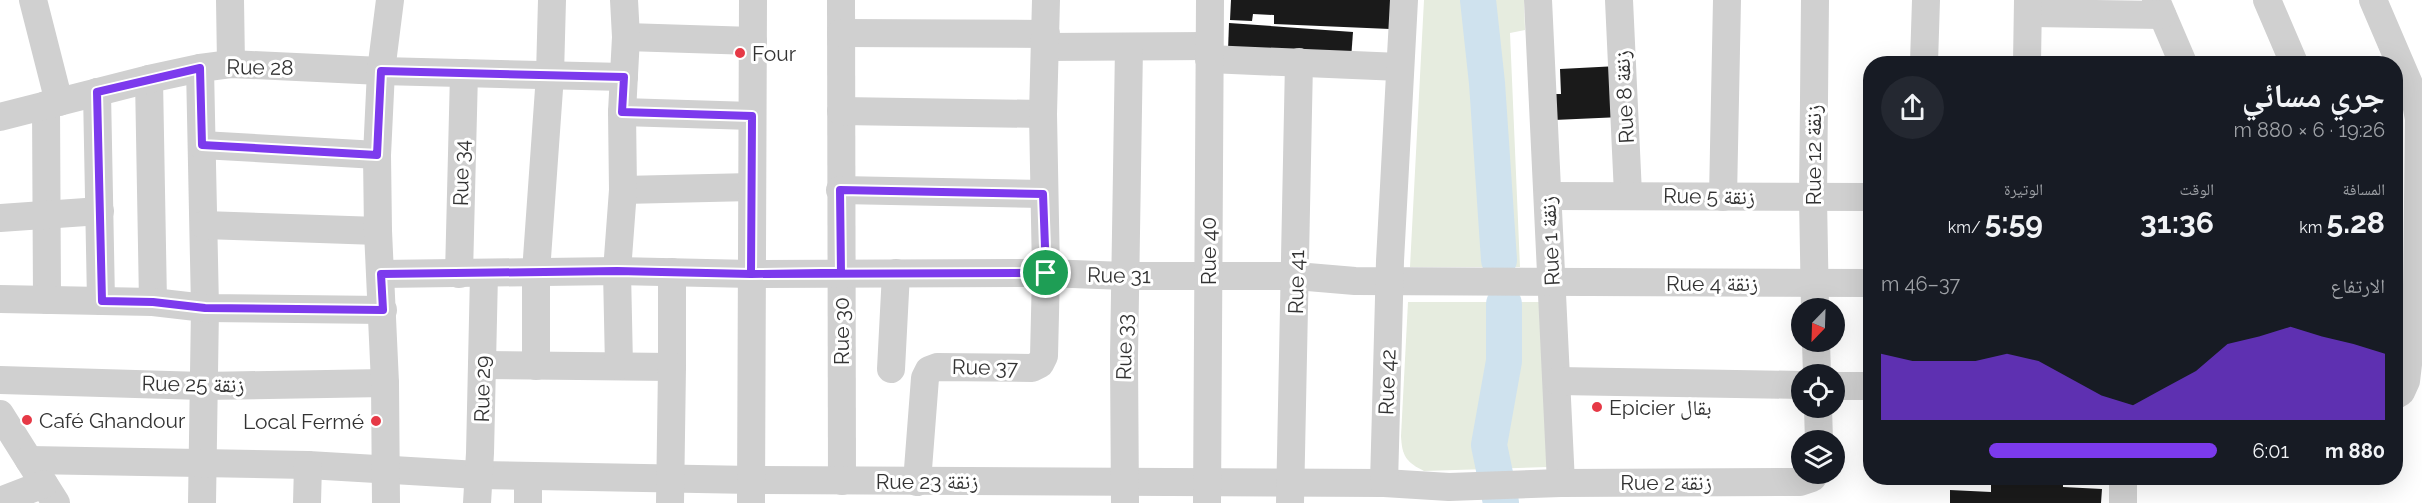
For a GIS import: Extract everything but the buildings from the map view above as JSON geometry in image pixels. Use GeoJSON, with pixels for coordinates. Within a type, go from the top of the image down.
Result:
{"type":"FeatureCollection","features":[{"type":"Feature","properties":{"kind":"street"},"geometry":{"type":"LineString","coordinates":[[33,0],[52,104],[47,216],[47,300]]}},
{"type":"Feature","properties":{"kind":"street"},"geometry":{"type":"LineString","coordinates":[[230,0],[231,64]]}},
{"type":"Feature","properties":{"kind":"street"},"geometry":{"type":"LineString","coordinates":[[386,503],[385,383],[377,155],[381,71],[390,0]]}},
{"type":"Feature","properties":{"kind":"street"},"geometry":{"type":"LineString","coordinates":[[536,366],[536,272],[550,75],[552,0],[537,0]]}},
{"type":"Feature","properties":{"kind":"street"},"geometry":{"type":"LineString","coordinates":[[619,366],[617,271],[623,190],[622,112],[626,37],[624,0]]}},
{"type":"Feature","properties":{"kind":"street"},"geometry":{"type":"LineString","coordinates":[[751,492],[753,0]]}},
{"type":"Feature","properties":{"kind":"street","name":"Rue 30"},"geometry":{"type":"LineString","coordinates":[[841,0],[842,481]]}},
{"type":"Feature","properties":{"kind":"street","name":"Rue 37"},"geometry":{"type":"LineString","coordinates":[[917,482],[927,374],[937,367],[1032,368],[1040,364],[1044,356],[1046,273],[1043,114],[1046,0]]}},
{"type":"Feature","properties":{"kind":"street","name":"Rue 40"},"geometry":{"type":"LineString","coordinates":[[1207,493],[1210,0]]}},
{"type":"Feature","properties":{"kind":"street","name":"Rue 42"},"geometry":{"type":"LineString","coordinates":[[1384,483],[1390,281],[1404,0]]}},
{"type":"Feature","properties":{"kind":"street","name":"Rue 1 زنقة"},"geometry":{"type":"LineString","coordinates":[[1538,0],[1558,381],[1561,483]]}},
{"type":"Feature","properties":{"kind":"street","name":"Rue 8 زنقة"},"geometry":{"type":"LineString","coordinates":[[1619,0],[1628,194]]}},
{"type":"Feature","properties":{"kind":"street"},"geometry":{"type":"LineString","coordinates":[[1723,197],[1727,0]]}},
{"type":"Feature","properties":{"kind":"street","name":"Rue 12 زنقة"},"geometry":{"type":"LineString","coordinates":[[1815,0],[1812,198],[1815,296]]}},
{"type":"Feature","properties":{"kind":"street"},"geometry":{"type":"LineString","coordinates":[[1924,56],[1926,0]]}},
{"type":"Feature","properties":{"kind":"street"},"geometry":{"type":"LineString","coordinates":[[2267,0],[2292,56]]}},
{"type":"Feature","properties":{"kind":"street"},"geometry":{"type":"LineString","coordinates":[[2373,0],[2397,56]]}},
{"type":"Feature","properties":{"kind":"street"},"geometry":{"type":"LineString","coordinates":[[2027,56],[2028,7],[2159,8],[2180,56]]}},
{"type":"Feature","properties":{"kind":"street"},"geometry":{"type":"LineString","coordinates":[[841,33],[1046,40],[1209,52],[1299,62],[1400,67]]}},
{"type":"Feature","properties":{"kind":"street"},"geometry":{"type":"LineString","coordinates":[[626,37],[753,41]]}},
{"type":"Feature","properties":{"kind":"street","name":"Rue 33"},"geometry":{"type":"LineString","coordinates":[[1124,492],[1129,47]]}},
{"type":"Feature","properties":{"kind":"street","name":"Rue 41"},"geometry":{"type":"LineString","coordinates":[[1291,493],[1299,62]]}},
{"type":"Feature","properties":{"kind":"street","name":"Rue 28"},"geometry":{"type":"LineString","coordinates":[[0,117],[149,79],[231,64],[381,71],[624,77]]}},
{"type":"Feature","properties":{"kind":"street"},"geometry":{"type":"LineString","coordinates":[[200,68],[205,308],[202,503]]}},
{"type":"Feature","properties":{"kind":"street"},"geometry":{"type":"LineString","coordinates":[[2403,70],[2415,98],[2419,120],[2413,276],[2406,381],[2403,388]]}},
{"type":"Feature","properties":{"kind":"street","name":"Rue 34"},"geometry":{"type":"LineString","coordinates":[[464,73],[471,274]]}},
{"type":"Feature","properties":{"kind":"street"},"geometry":{"type":"LineString","coordinates":[[149,79],[153,302]]}},
{"type":"Feature","properties":{"kind":"street"},"geometry":{"type":"LineString","coordinates":[[97,92],[102,301]]}},
{"type":"Feature","properties":{"kind":"street"},"geometry":{"type":"LineString","coordinates":[[841,111],[1043,114]]}},
{"type":"Feature","properties":{"kind":"street"},"geometry":{"type":"LineString","coordinates":[[622,112],[752,116]]}},
{"type":"Feature","properties":{"kind":"street"},"geometry":{"type":"LineString","coordinates":[[202,145],[377,155]]}},
{"type":"Feature","properties":{"kind":"street"},"geometry":{"type":"LineString","coordinates":[[623,190],[752,187]]}},
{"type":"Feature","properties":{"kind":"street"},"geometry":{"type":"LineString","coordinates":[[840,190],[1043,194]]}},
{"type":"Feature","properties":{"kind":"street","name":"Rue 5 زنقة"},"geometry":{"type":"LineString","coordinates":[[1548,196],[1628,194],[1863,197]]}},
{"type":"Feature","properties":{"kind":"street"},"geometry":{"type":"LineString","coordinates":[[0,218],[100,212]]}},
{"type":"Feature","properties":{"kind":"street"},"geometry":{"type":"LineString","coordinates":[[204,225],[378,231]]}},
{"type":"Feature","properties":{"kind":"street","name":"Rue 31"},"geometry":{"type":"LineString","coordinates":[[381,274],[617,271],[751,274],[1046,273],[1125,276],[1296,276],[1355,281],[1390,281]]}},
{"type":"Feature","properties":{"kind":"street"},"geometry":{"type":"LineString","coordinates":[[670,491],[672,272]]}},
{"type":"Feature","properties":{"kind":"street"},"geometry":{"type":"LineString","coordinates":[[891,369],[896,273]]}},
{"type":"Feature","properties":{"kind":"street","name":"Rue 29"},"geometry":{"type":"LineString","coordinates":[[471,274],[482,365],[478,489]]}},
{"type":"Feature","properties":{"kind":"street","name":"Rue 4 زنقة"},"geometry":{"type":"LineString","coordinates":[[1390,281],[1553,283],[1815,296],[1863,285]]}},
{"type":"Feature","properties":{"kind":"street"},"geometry":{"type":"LineString","coordinates":[[0,299],[153,302],[205,308],[383,310]]}},
{"type":"Feature","properties":{"kind":"street"},"geometry":{"type":"LineString","coordinates":[[482,365],[672,367]]}},
{"type":"Feature","properties":{"kind":"street","name":"Rue 25 زنقة"},"geometry":{"type":"LineString","coordinates":[[0,380],[203,386],[385,383]]}},
{"type":"Feature","properties":{"kind":"street"},"geometry":{"type":"LineString","coordinates":[[1558,381],[1791,385]]}},
{"type":"Feature","properties":{"kind":"street"},"geometry":{"type":"LineString","coordinates":[[1845,386],[1863,386]]}},
{"type":"Feature","properties":{"kind":"street"},"geometry":{"type":"LineString","coordinates":[[0,414],[50,494],[0,501]]}},
{"type":"Feature","properties":{"kind":"street","name":"Rue 23 زنقة"},"geometry":{"type":"LineString","coordinates":[[29,460],[202,462],[386,468],[478,489],[528,490],[751,492],[842,481],[886,492],[917,482],[1124,492],[1291,493],[1384,483],[1416,494],[1515,485]]}},
{"type":"Feature","properties":{"kind":"street"},"geometry":{"type":"LineString","coordinates":[[307,503],[308,465]]}},
{"type":"Feature","properties":{"kind":"street","name":"Rue 2 زنقة"},"geometry":{"type":"LineString","coordinates":[[1515,485],[1791,482]]}},
{"type":"Feature","properties":{"kind":"street"},"geometry":{"type":"LineString","coordinates":[[2123,485],[2123,503]]}},
{"type":"Feature","properties":{"kind":"shaded area"},"geometry":{"type":"Polygon","coordinates":[[[1424,0],[1524,0],[1525,30],[1510,33],[1520,267],[1410,267],[1424,0]]]}},
{"type":"Feature","properties":{"kind":"shaded area"},"geometry":{"type":"Polygon","coordinates":[[[1408,302],[1541,302],[1548,467],[1424,471],[1406,458],[1402,449],[1401,436],[1408,302]]]}},
{"type":"Feature","properties":{"kind":"waterway"},"geometry":{"type":"LineString","coordinates":[[1478,0],[1487,83],[1499,260]]}},
{"type":"Feature","properties":{"kind":"waterway"},"geometry":{"type":"LineString","coordinates":[[1501,503],[1489,445],[1504,361],[1504,304]]}},
{"type":"Feature","properties":{"kind":"place","name":"Four"},"geometry":{"type":"Point","coordinates":[740,53]}},
{"type":"Feature","properties":{"kind":"place","name":"Epicier بقال"},"geometry":{"type":"Point","coordinates":[1597,407]}},
{"type":"Feature","properties":{"kind":"place","name":"Café Ghandour"},"geometry":{"type":"Point","coordinates":[27,420]}},
{"type":"Feature","properties":{"kind":"place","name":"Local Fermé"},"geometry":{"type":"Point","coordinates":[376,421]}},
{"type":"Feature","properties":{"kind":"route"},"geometry":{"type":"LineString","coordinates":[[1046,273],[751,274],[617,271],[381,274],[383,310],[205,308],[153,302],[102,301],[97,92],[200,68],[202,145],[377,155],[381,71],[624,77],[622,112],[752,116],[751,274],[841,273],[840,190],[1043,194],[1046,273]]}}]}
